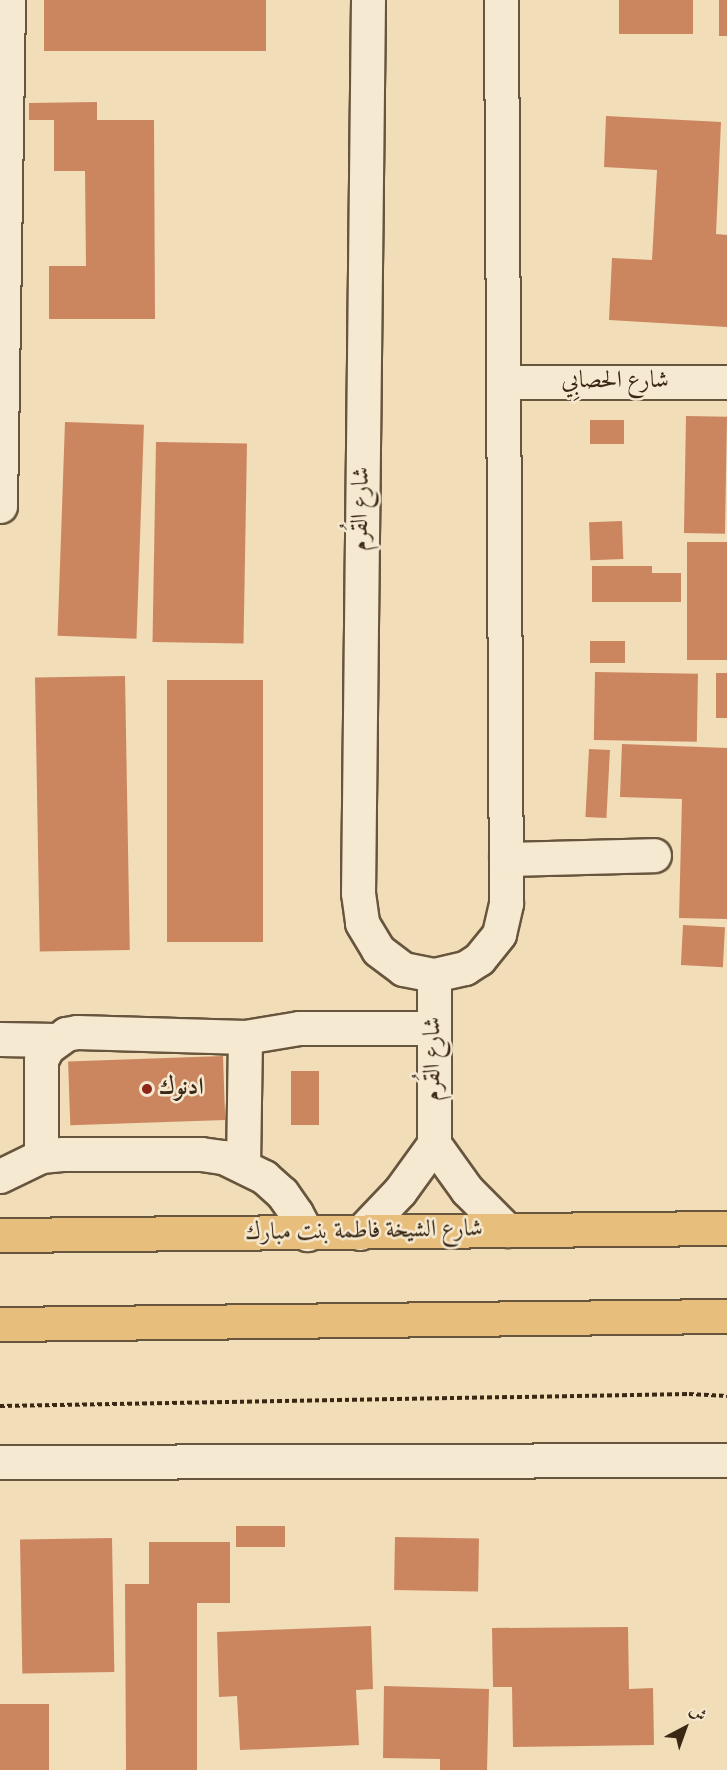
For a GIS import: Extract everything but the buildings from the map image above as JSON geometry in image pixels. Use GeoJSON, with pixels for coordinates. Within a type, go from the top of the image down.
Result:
{"type":"FeatureCollection","features":[{"type":"Feature","properties":{"kind":"main road","name":"شارع الشيخة فاطمة بنت مبارك"},"geometry":{"type":"LineString","coordinates":[[0,1235],[307,1234],[727,1228]]}},
{"type":"Feature","properties":{"kind":"main road"},"geometry":{"type":"LineString","coordinates":[[0,1324],[727,1316]]}},
{"type":"Feature","properties":{"kind":"street"},"geometry":{"type":"LineString","coordinates":[[0,506],[3,95],[8,0]]}},
{"type":"Feature","properties":{"kind":"street","name":"شارع القُرم"},"geometry":{"type":"LineString","coordinates":[[368,0],[358,900],[362,923],[378,950],[403,969],[434,975],[465,968],[479,959],[499,934],[506,903],[501,0]]}},
{"type":"Feature","properties":{"kind":"street","name":"شارع الحصابِي"},"geometry":{"type":"LineString","coordinates":[[503,382],[727,382]]}},
{"type":"Feature","properties":{"kind":"street"},"geometry":{"type":"LineString","coordinates":[[506,859],[654,855]]}},
{"type":"Feature","properties":{"kind":"street","name":"شارع القُرم"},"geometry":{"type":"LineString","coordinates":[[434,975],[434,1143]]}},
{"type":"Feature","properties":{"kind":"street"},"geometry":{"type":"LineString","coordinates":[[0,1039],[55,1040],[77,1032],[245,1037],[299,1028],[434,1029]]}},
{"type":"Feature","properties":{"kind":"street"},"geometry":{"type":"LineString","coordinates":[[243,1165],[245,1037]]}},
{"type":"Feature","properties":{"kind":"street"},"geometry":{"type":"LineString","coordinates":[[41,1156],[41,1060],[55,1040]]}},
{"type":"Feature","properties":{"kind":"street"},"geometry":{"type":"LineString","coordinates":[[360,1233],[400,1191],[434,1143],[467,1190],[507,1230]]}},
{"type":"Feature","properties":{"kind":"street"},"geometry":{"type":"LineString","coordinates":[[0,1176],[41,1156],[201,1154],[243,1165],[264,1177],[282,1193],[307,1234]]}},
{"type":"Feature","properties":{"kind":"street"},"geometry":{"type":"LineString","coordinates":[[0,1462],[727,1460]]}},
{"type":"Feature","properties":{"kind":"path"},"geometry":{"type":"LineString","coordinates":[[0,1406],[689,1394],[727,1396]]}},
{"type":"Feature","properties":{"kind":"place","name":"ادنوك"},"geometry":{"type":"Point","coordinates":[147,1089]}}]}
